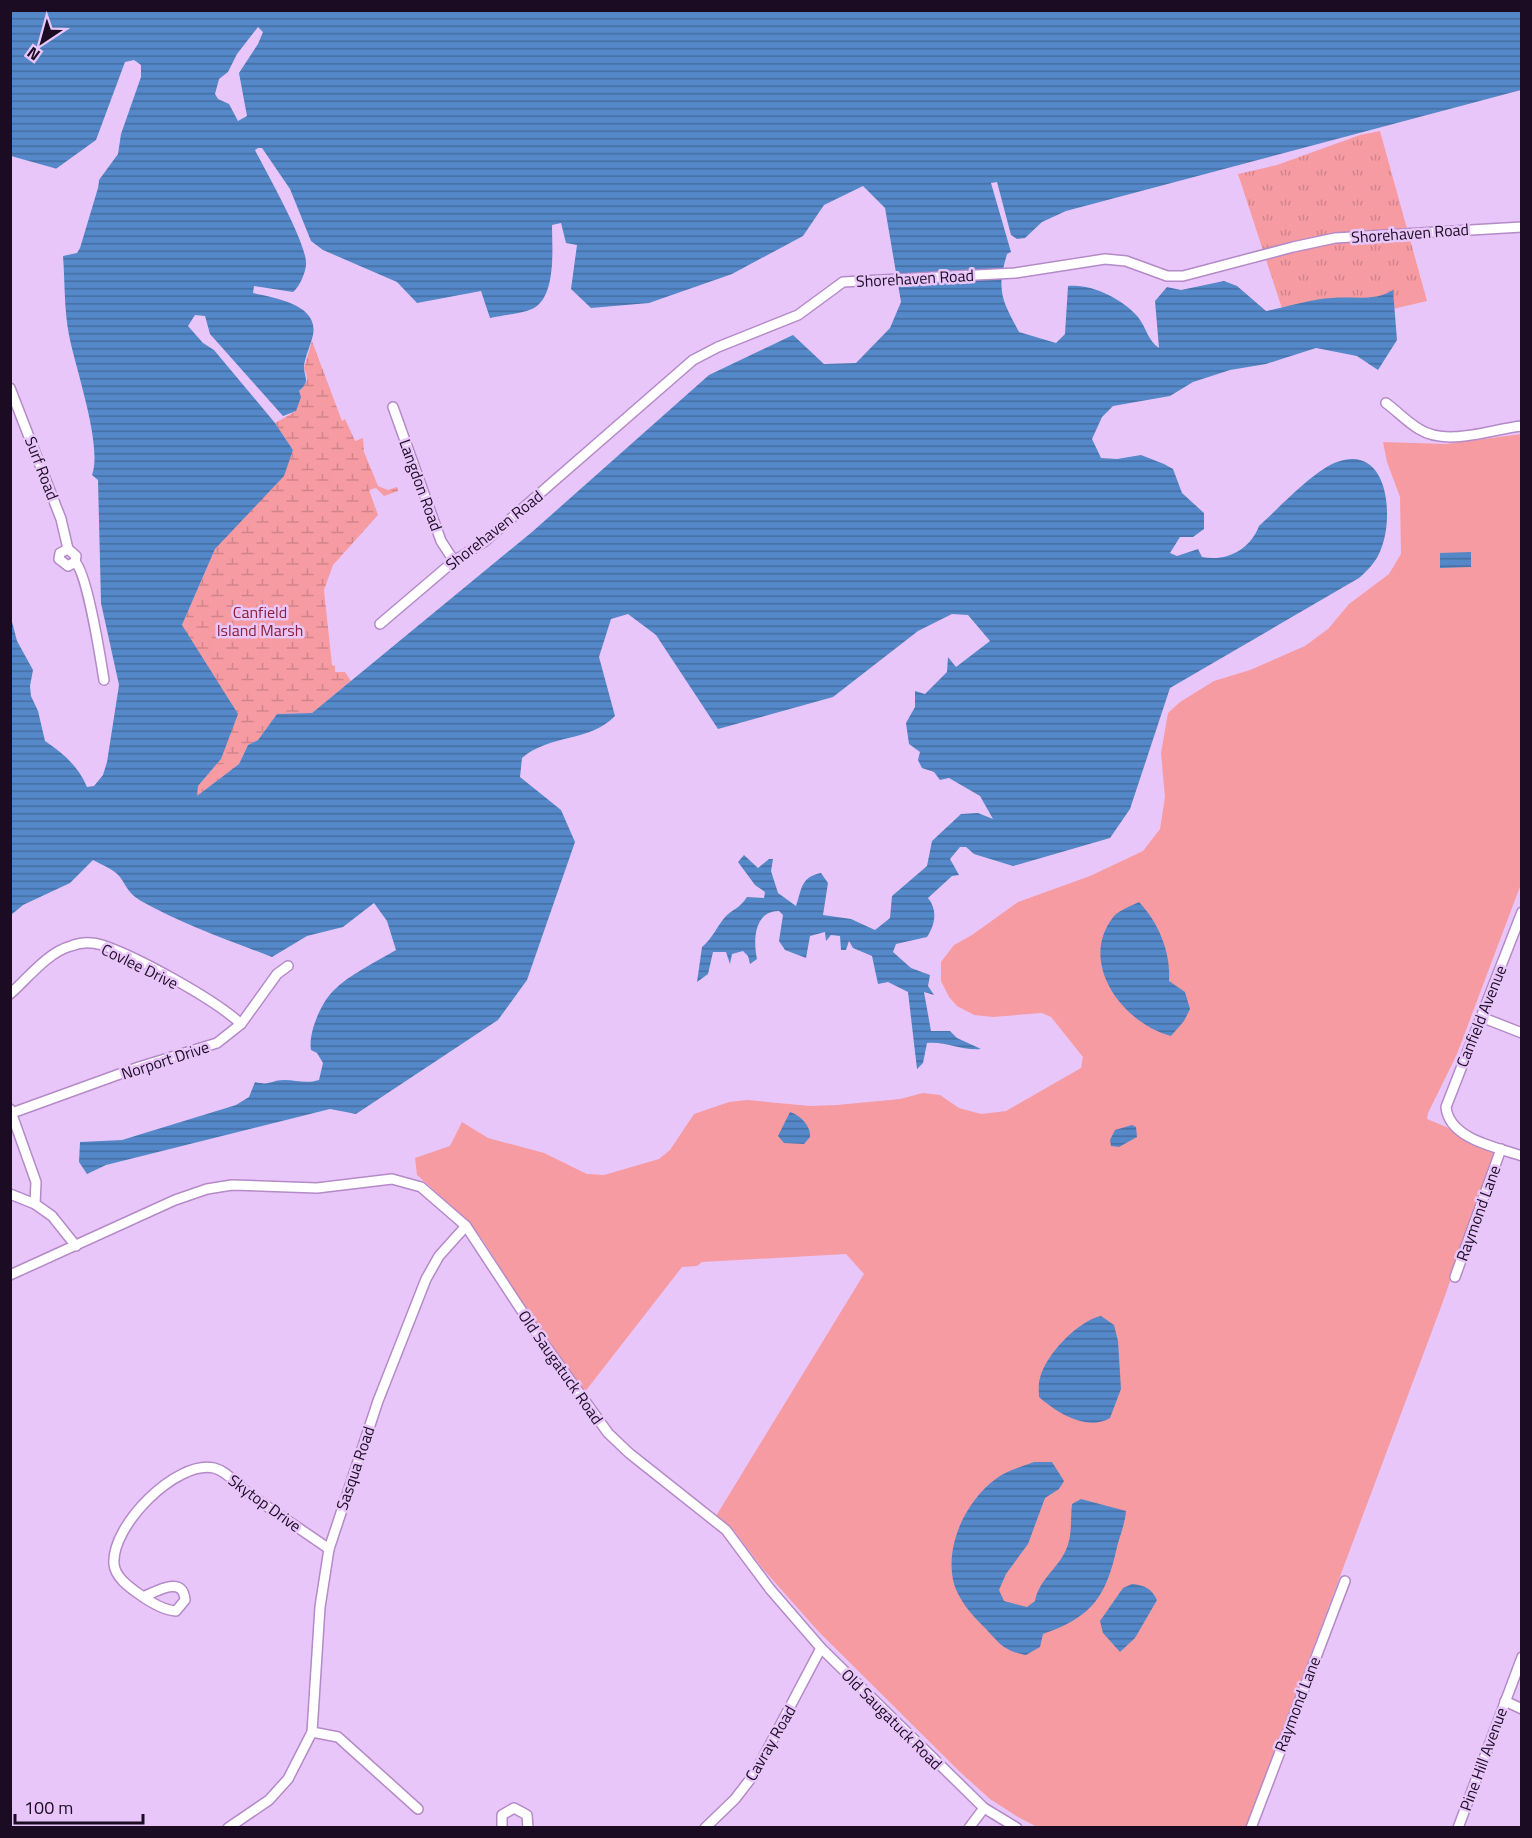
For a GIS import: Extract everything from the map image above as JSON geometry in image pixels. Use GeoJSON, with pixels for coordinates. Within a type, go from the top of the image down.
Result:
{"type":"FeatureCollection","features":[{"type":"Feature","properties":{"kind":"street","name":"Shorehaven Road"},"geometry":{"type":"LineString","coordinates":[[380,624],[454,561],[484,542],[693,360],[798,315],[840,284],[1015,273],[1081,261],[1111,259],[1167,276],[1190,275],[1335,238],[1521,227]]}},
{"type":"Feature","properties":{"kind":"street","name":"Surf Road"},"geometry":{"type":"LineString","coordinates":[[10,388],[61,519],[68,549],[75,553],[75,562],[79,565],[104,680]]}},
{"type":"Feature","properties":{"kind":"street"},"geometry":{"type":"LineString","coordinates":[[1386,403],[1420,430],[1436,436],[1459,436],[1521,426]]}},
{"type":"Feature","properties":{"kind":"street","name":"Langdon Road"},"geometry":{"type":"LineString","coordinates":[[393,407],[441,541],[454,561]]}},
{"type":"Feature","properties":{"kind":"street","name":"Surf Road"},"geometry":{"type":"LineString","coordinates":[[68,549],[60,553],[60,562],[68,566],[75,562]]}},
{"type":"Feature","properties":{"kind":"street","name":"Canfield Avenue"},"geometry":{"type":"LineString","coordinates":[[1501,1149],[1463,1133],[1449,1121],[1446,1107],[1521,912]]}},
{"type":"Feature","properties":{"kind":"street","name":"Covlee Drive"},"geometry":{"type":"LineString","coordinates":[[10,994],[48,960],[68,946],[86,942],[102,945],[143,965],[225,1009],[241,1024]]}},
{"type":"Feature","properties":{"kind":"street","name":"Norport Drive"},"geometry":{"type":"LineString","coordinates":[[11,1111],[217,1043],[241,1024],[277,974],[288,966]]}},
{"type":"Feature","properties":{"kind":"street"},"geometry":{"type":"LineString","coordinates":[[1481,1017],[1521,1033]]}},
{"type":"Feature","properties":{"kind":"street"},"geometry":{"type":"LineString","coordinates":[[11,1111],[36,1182],[35,1204]]}},
{"type":"Feature","properties":{"kind":"street"},"geometry":{"type":"LineString","coordinates":[[1501,1149],[1521,1156]]}},
{"type":"Feature","properties":{"kind":"street","name":"Raymond Lane"},"geometry":{"type":"LineString","coordinates":[[1455,1277],[1501,1149]]}},
{"type":"Feature","properties":{"kind":"street","name":"Old Saugatuck Road"},"geometry":{"type":"LineString","coordinates":[[14,1273],[183,1196],[207,1189],[232,1185],[317,1188],[392,1179],[412,1183],[430,1192],[466,1226],[539,1337],[608,1433],[629,1453],[726,1530],[770,1589],[821,1648],[984,1808],[1017,1827]]}},
{"type":"Feature","properties":{"kind":"street"},"geometry":{"type":"LineString","coordinates":[[10,1194],[35,1204],[52,1216],[76,1246]]}},
{"type":"Feature","properties":{"kind":"street","name":"Sasqua Road"},"geometry":{"type":"LineString","coordinates":[[228,1827],[269,1800],[288,1779],[312,1732],[319,1619],[329,1549],[369,1428],[416,1303],[439,1256],[466,1226]]}},
{"type":"Feature","properties":{"kind":"street","name":"Skytop Drive"},"geometry":{"type":"LineString","coordinates":[[143,1597],[120,1579],[114,1565],[116,1547],[123,1530],[140,1508],[186,1471],[215,1468],[225,1473],[244,1490],[329,1549]]}},
{"type":"Feature","properties":{"kind":"street","name":"Raymond Lane"},"geometry":{"type":"LineString","coordinates":[[1251,1827],[1345,1581]]}},
{"type":"Feature","properties":{"kind":"street","name":"Cavray Road"},"geometry":{"type":"LineString","coordinates":[[705,1827],[735,1799],[755,1773],[821,1648]]}},
{"type":"Feature","properties":{"kind":"street","name":"Pine Hill Avenue"},"geometry":{"type":"LineString","coordinates":[[1458,1827],[1521,1657]]}},
{"type":"Feature","properties":{"kind":"street"},"geometry":{"type":"LineString","coordinates":[[1505,1701],[1521,1709]]}},
{"type":"Feature","properties":{"kind":"street"},"geometry":{"type":"LineString","coordinates":[[312,1732],[338,1737],[418,1809]]}},
{"type":"Feature","properties":{"kind":"street"},"geometry":{"type":"LineString","coordinates":[[969,1827],[984,1808]]}},
{"type":"Feature","properties":{"kind":"street"},"geometry":{"type":"LineString","coordinates":[[500,1827],[505,1812],[519,1809],[527,1815],[528,1827]]}},
{"type":"Feature","properties":{"kind":"green space"},"geometry":{"type":"Polygon","coordinates":[[[1380,131],[1427,301],[1290,333],[1238,174],[1277,165],[1360,135],[1380,131]]]}},
{"type":"Feature","properties":{"kind":"green space","name":"Canfield Island Marsh"},"geometry":{"type":"Polygon","coordinates":[[[312,341],[342,421],[345,419],[355,441],[363,438],[364,452],[378,486],[388,490],[397,487],[398,491],[384,496],[376,488],[369,490],[378,515],[333,565],[324,590],[332,665],[335,666],[335,672],[345,672],[351,681],[312,713],[277,714],[258,740],[248,745],[239,764],[196,797],[198,786],[221,759],[182,625],[215,549],[293,450],[275,423],[296,411],[299,391],[307,381],[304,368],[312,341]]]}},
{"type":"Feature","properties":{"kind":"green space"},"geometry":{"type":"Polygon","coordinates":[[[1521,434],[1521,884],[1457,1054],[1427,1119],[1497,1148],[1441,1307],[1246,1827],[1039,1828],[990,1799],[960,1772],[818,1631],[763,1569],[735,1532],[716,1516],[864,1274],[846,1254],[702,1262],[697,1266],[682,1267],[584,1393],[553,1352],[484,1242],[468,1221],[417,1175],[415,1158],[450,1146],[462,1122],[488,1138],[544,1153],[587,1174],[604,1175],[659,1159],[670,1150],[694,1114],[729,1102],[747,1100],[810,1106],[837,1105],[900,1099],[923,1093],[940,1095],[959,1108],[981,1114],[1006,1111],[1081,1068],[1083,1057],[1051,1017],[1042,1013],[993,1017],[974,1015],[957,1006],[949,997],[941,981],[941,962],[954,945],[1018,902],[1090,876],[1143,851],[1160,829],[1165,797],[1161,753],[1168,713],[1180,702],[1214,681],[1250,670],[1305,646],[1328,629],[1349,604],[1389,574],[1401,554],[1400,497],[1387,462],[1383,442],[1446,444],[1521,434]]]}},
{"type":"Feature","properties":{"kind":"water"},"geometry":{"type":"Polygon","coordinates":[[[11,11],[1521,11],[1521,90],[1066,211],[1042,222],[1025,238],[1017,239],[1011,235],[997,182],[991,183],[1011,252],[1007,254],[1004,267],[1002,295],[1019,332],[1056,343],[1065,334],[1068,286],[1087,287],[1115,298],[1132,310],[1152,342],[1159,348],[1155,301],[1167,287],[1181,290],[1224,281],[1237,286],[1266,311],[1307,301],[1378,296],[1393,290],[1397,340],[1378,370],[1357,356],[1316,348],[1266,364],[1230,370],[1193,382],[1170,396],[1113,406],[1102,417],[1092,439],[1101,458],[1117,459],[1141,455],[1164,464],[1173,469],[1182,493],[1204,513],[1204,529],[1193,537],[1180,537],[1170,553],[1177,556],[1198,549],[1202,557],[1211,558],[1220,558],[1236,552],[1250,542],[1259,526],[1307,481],[1328,466],[1354,459],[1368,463],[1377,473],[1383,487],[1387,503],[1385,536],[1377,557],[1359,578],[1170,688],[1130,809],[1110,838],[1013,866],[974,854],[966,847],[960,847],[950,859],[959,875],[952,876],[928,898],[933,907],[934,918],[927,937],[896,944],[893,952],[911,968],[930,975],[928,986],[934,995],[924,992],[931,1031],[950,1031],[957,1038],[981,1049],[927,1043],[923,1063],[917,1069],[908,992],[888,982],[878,984],[872,956],[853,948],[849,941],[846,950],[841,950],[840,936],[831,935],[826,941],[825,932],[810,936],[806,958],[785,950],[779,941],[783,915],[779,911],[771,912],[760,921],[755,943],[757,959],[750,964],[748,956],[743,951],[732,954],[730,964],[726,952],[713,952],[708,974],[697,982],[702,947],[723,920],[747,897],[764,898],[765,892],[755,885],[738,862],[744,855],[758,868],[769,859],[773,859],[771,871],[778,893],[796,906],[805,881],[821,873],[828,883],[823,915],[851,919],[875,930],[890,918],[892,896],[927,866],[932,841],[961,814],[978,813],[993,819],[980,796],[949,778],[940,780],[934,772],[922,768],[918,760],[920,752],[909,744],[906,723],[915,707],[915,691],[925,694],[947,672],[948,657],[956,667],[990,641],[968,615],[952,614],[918,631],[833,697],[718,729],[656,635],[628,614],[611,619],[599,657],[615,716],[594,730],[545,745],[522,758],[520,777],[561,810],[575,842],[527,980],[498,1020],[356,1114],[330,1109],[106,1165],[87,1174],[79,1162],[80,1142],[122,1140],[236,1105],[249,1097],[255,1082],[319,1080],[323,1063],[317,1053],[311,1050],[311,1035],[324,1003],[333,991],[347,979],[396,950],[387,921],[374,903],[343,927],[307,936],[272,957],[189,924],[141,901],[131,893],[117,874],[93,860],[70,883],[23,905],[11,915],[10,614],[17,641],[33,670],[31,696],[38,711],[45,741],[70,761],[87,787],[94,786],[103,775],[119,685],[101,603],[98,480],[92,475],[94,445],[91,426],[67,325],[63,256],[77,253],[80,248],[98,188],[99,171],[115,148],[137,69],[133,66],[124,78],[105,136],[61,170],[11,156],[11,11]],[[262,148],[255,150],[300,240],[306,264],[302,280],[293,292],[254,286],[253,293],[283,300],[302,309],[313,324],[313,335],[304,366],[306,382],[299,391],[301,397],[296,411],[283,416],[210,334],[205,316],[195,315],[188,326],[203,343],[214,350],[275,423],[293,450],[284,476],[215,549],[182,625],[238,714],[221,759],[198,786],[197,796],[239,764],[248,745],[258,740],[277,714],[312,713],[532,532],[709,375],[793,335],[824,364],[856,363],[890,328],[901,302],[885,208],[863,186],[824,205],[803,236],[732,274],[649,303],[591,308],[571,289],[577,245],[566,243],[561,223],[552,225],[551,271],[546,294],[532,309],[490,318],[481,291],[417,303],[397,282],[323,250],[311,241],[290,189],[262,148]]]}},
{"type":"Feature","properties":{"kind":"water"},"geometry":{"type":"Polygon","coordinates":[[[1471,552],[1471,567],[1440,568],[1440,553],[1471,552]]]}},
{"type":"Feature","properties":{"kind":"water"},"geometry":{"type":"Polygon","coordinates":[[[1139,902],[1158,929],[1166,949],[1169,981],[1185,992],[1190,1009],[1184,1021],[1171,1036],[1153,1029],[1136,1018],[1110,988],[1103,971],[1100,952],[1104,934],[1114,916],[1139,902]]]}},
{"type":"Feature","properties":{"kind":"water"},"geometry":{"type":"Polygon","coordinates":[[[790,1112],[801,1118],[809,1129],[810,1137],[804,1144],[784,1143],[778,1136],[790,1112]]]}},
{"type":"Feature","properties":{"kind":"water"},"geometry":{"type":"Polygon","coordinates":[[[1132,1125],[1136,1127],[1137,1137],[1119,1147],[1111,1146],[1110,1140],[1115,1130],[1132,1125]]]}},
{"type":"Feature","properties":{"kind":"water"},"geometry":{"type":"Polygon","coordinates":[[[1101,1316],[1114,1325],[1118,1341],[1121,1389],[1110,1418],[1092,1423],[1063,1414],[1039,1397],[1039,1380],[1049,1359],[1064,1340],[1083,1324],[1101,1316]]]}},
{"type":"Feature","properties":{"kind":"water"},"geometry":{"type":"Polygon","coordinates":[[[1034,1462],[1052,1462],[1064,1481],[1059,1489],[1045,1498],[1028,1544],[1006,1574],[999,1590],[1004,1601],[1027,1607],[1035,1601],[1040,1587],[1068,1546],[1072,1504],[1081,1499],[1126,1511],[1113,1564],[1102,1592],[1085,1612],[1074,1620],[1043,1634],[1040,1647],[1026,1655],[1011,1651],[1001,1645],[966,1606],[954,1584],[952,1554],[960,1525],[976,1498],[1001,1475],[1034,1462]]]}},
{"type":"Feature","properties":{"kind":"water"},"geometry":{"type":"Polygon","coordinates":[[[1132,1584],[1147,1588],[1157,1600],[1135,1638],[1120,1652],[1103,1633],[1100,1621],[1123,1588],[1132,1584]]]}},
{"type":"Feature","properties":{"kind":"pier"},"geometry":{"type":"Polygon","coordinates":[[[258,27],[263,32],[239,73],[247,116],[238,121],[229,104],[218,99],[215,94],[219,79],[228,72],[237,54],[258,27]]]}},
{"type":"Feature","properties":{"kind":"pier"},"geometry":{"type":"Polygon","coordinates":[[[134,60],[141,65],[141,77],[121,134],[118,154],[99,180],[98,188],[96,170],[113,147],[133,70],[127,79],[107,138],[63,173],[53,171],[96,140],[125,62],[134,60]]]}}]}
